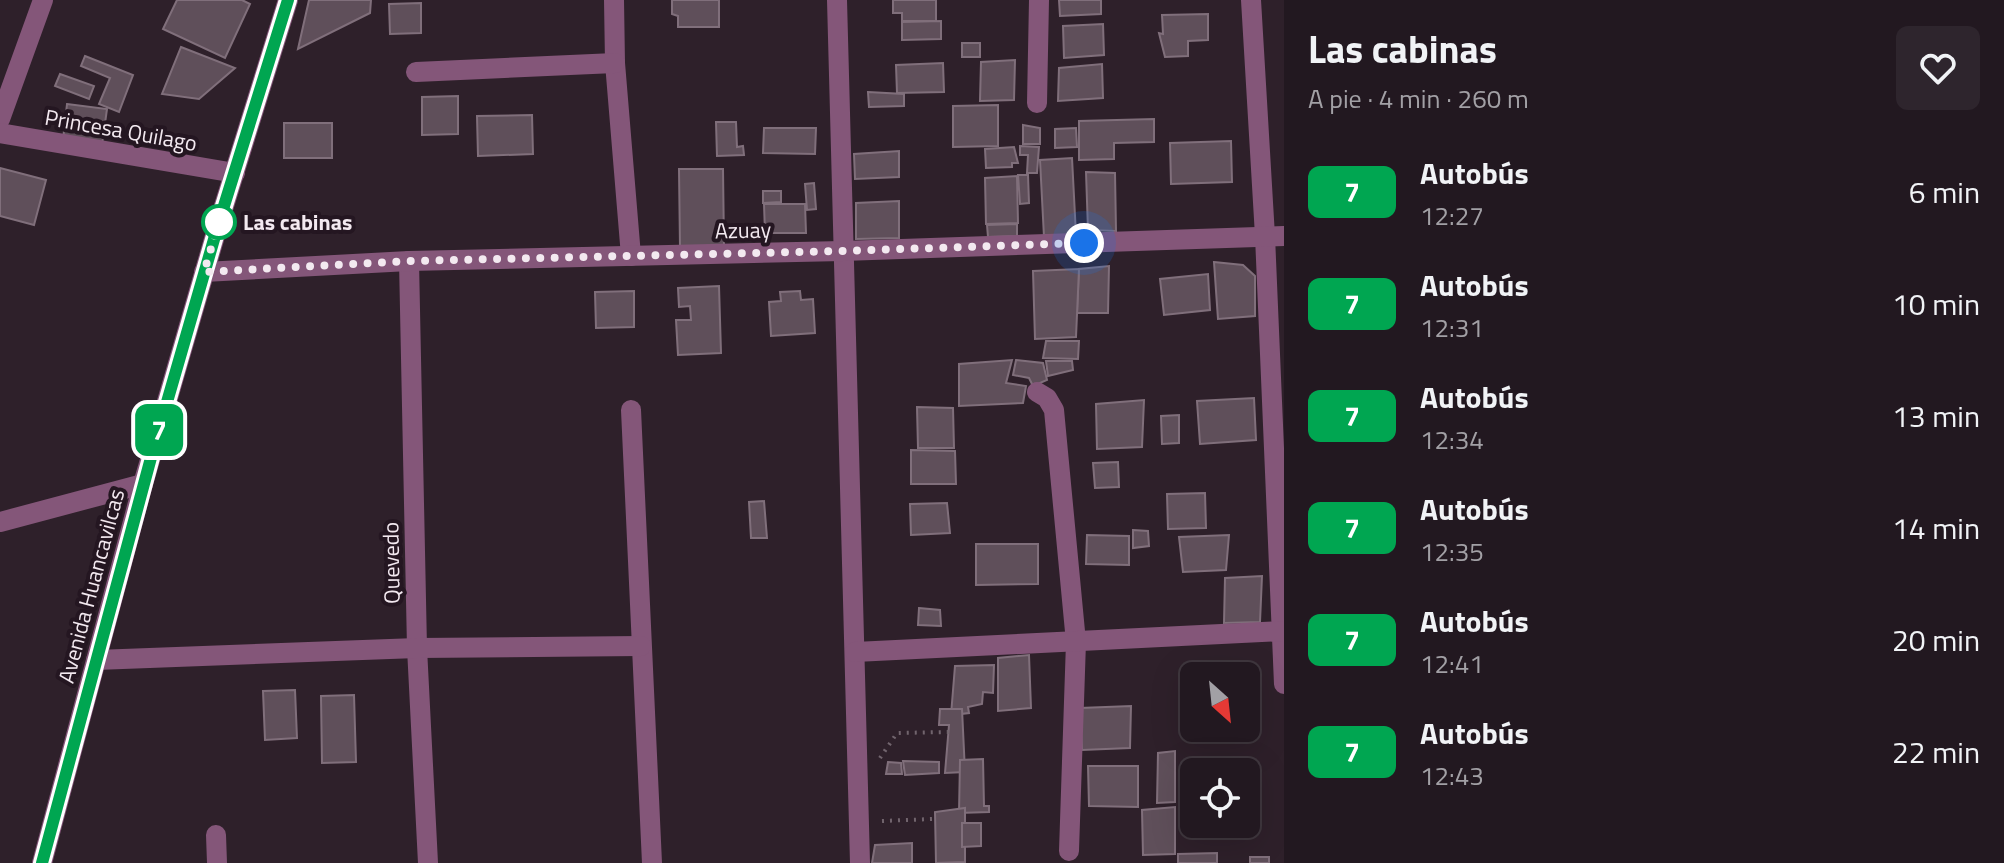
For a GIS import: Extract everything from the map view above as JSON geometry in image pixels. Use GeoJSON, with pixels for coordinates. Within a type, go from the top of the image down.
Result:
{"type":"FeatureCollection","features":[{"type":"Feature","properties":{"kind":"street"},"geometry":{"type":"LineString","coordinates":[[0,119],[43,0]]}},
{"type":"Feature","properties":{"kind":"street","name":"Avenida Huancavilcas"},"geometry":{"type":"LineString","coordinates":[[42,863],[143,484],[204,272],[288,0]]}},
{"type":"Feature","properties":{"kind":"street"},"geometry":{"type":"LineString","coordinates":[[614,0],[615,63],[631,256]]}},
{"type":"Feature","properties":{"kind":"street"},"geometry":{"type":"LineString","coordinates":[[837,0],[860,863]]}},
{"type":"Feature","properties":{"kind":"street"},"geometry":{"type":"LineString","coordinates":[[1037,103],[1039,0]]}},
{"type":"Feature","properties":{"kind":"street"},"geometry":{"type":"LineString","coordinates":[[1251,0],[1275,236],[1284,684]]}},
{"type":"Feature","properties":{"kind":"street"},"geometry":{"type":"LineString","coordinates":[[416,72],[615,63]]}},
{"type":"Feature","properties":{"kind":"street","name":"Princesa Quilago"},"geometry":{"type":"LineString","coordinates":[[0,133],[235,173]]}},
{"type":"Feature","properties":{"kind":"street","name":"Azuay"},"geometry":{"type":"LineString","coordinates":[[204,272],[409,261],[843,251],[1275,236]]}},
{"type":"Feature","properties":{"kind":"street","name":"Quevedo"},"geometry":{"type":"LineString","coordinates":[[409,261],[417,648],[428,863]]}},
{"type":"Feature","properties":{"kind":"street"},"geometry":{"type":"LineString","coordinates":[[1037,392],[1047,398],[1054,410],[1076,642],[1069,851]]}},
{"type":"Feature","properties":{"kind":"street"},"geometry":{"type":"LineString","coordinates":[[631,410],[652,863]]}},
{"type":"Feature","properties":{"kind":"street"},"geometry":{"type":"LineString","coordinates":[[0,522],[143,484]]}},
{"type":"Feature","properties":{"kind":"street"},"geometry":{"type":"LineString","coordinates":[[855,652],[1283,632]]}},
{"type":"Feature","properties":{"kind":"street"},"geometry":{"type":"LineString","coordinates":[[96,660],[417,648],[641,646]]}},
{"type":"Feature","properties":{"kind":"street"},"geometry":{"type":"LineString","coordinates":[[216,835],[217,863]]}},
{"type":"Feature","properties":{"kind":"path"},"geometry":{"type":"LineString","coordinates":[[857,760],[881,757],[897,733],[949,732]]}},
{"type":"Feature","properties":{"kind":"path"},"geometry":{"type":"LineString","coordinates":[[859,822],[932,819]]}},
{"type":"Feature","properties":{"kind":"building"},"geometry":{"type":"Polygon","coordinates":[[[177,0],[242,0],[250,4],[225,58],[163,29],[177,0]]]}},
{"type":"Feature","properties":{"kind":"building"},"geometry":{"type":"Polygon","coordinates":[[[309,0],[371,0],[370,13],[298,49],[309,0]]]}},
{"type":"Feature","properties":{"kind":"building"},"geometry":{"type":"Polygon","coordinates":[[[672,0],[719,0],[719,27],[678,27],[678,16],[672,14],[672,0]]]}},
{"type":"Feature","properties":{"kind":"building"},"geometry":{"type":"Polygon","coordinates":[[[893,0],[936,0],[936,21],[902,21],[902,13],[893,13],[893,0]]]}},
{"type":"Feature","properties":{"kind":"building"},"geometry":{"type":"Polygon","coordinates":[[[1059,0],[1101,0],[1101,14],[1060,16],[1059,0]]]}},
{"type":"Feature","properties":{"kind":"building"},"geometry":{"type":"Polygon","coordinates":[[[421,3],[421,33],[390,34],[389,4],[421,3]]]}},
{"type":"Feature","properties":{"kind":"building"},"geometry":{"type":"Polygon","coordinates":[[[1208,14],[1208,40],[1188,41],[1188,56],[1165,57],[1159,33],[1163,34],[1162,15],[1208,14]]]}},
{"type":"Feature","properties":{"kind":"building"},"geometry":{"type":"Polygon","coordinates":[[[941,21],[941,39],[902,40],[902,22],[941,21]]]}},
{"type":"Feature","properties":{"kind":"building"},"geometry":{"type":"Polygon","coordinates":[[[1103,24],[1104,55],[1064,58],[1063,26],[1103,24]]]}},
{"type":"Feature","properties":{"kind":"building"},"geometry":{"type":"Polygon","coordinates":[[[962,43],[980,43],[980,57],[962,57],[962,43]]]}},
{"type":"Feature","properties":{"kind":"building"},"geometry":{"type":"Polygon","coordinates":[[[181,47],[235,68],[199,99],[162,94],[181,47]]]}},
{"type":"Feature","properties":{"kind":"building"},"geometry":{"type":"Polygon","coordinates":[[[85,56],[133,75],[119,112],[99,104],[110,78],[81,66],[85,56]]]}},
{"type":"Feature","properties":{"kind":"building"},"geometry":{"type":"Polygon","coordinates":[[[1015,60],[1014,100],[980,101],[981,62],[1015,60]]]}},
{"type":"Feature","properties":{"kind":"building"},"geometry":{"type":"Polygon","coordinates":[[[943,63],[944,92],[897,93],[896,65],[943,63]]]}},
{"type":"Feature","properties":{"kind":"building"},"geometry":{"type":"Polygon","coordinates":[[[1102,64],[1103,98],[1058,101],[1059,68],[1102,64]]]}},
{"type":"Feature","properties":{"kind":"building"},"geometry":{"type":"Polygon","coordinates":[[[60,74],[94,86],[89,99],[55,86],[60,74]]]}},
{"type":"Feature","properties":{"kind":"building"},"geometry":{"type":"Polygon","coordinates":[[[868,92],[904,94],[904,106],[869,107],[868,92]]]}},
{"type":"Feature","properties":{"kind":"building"},"geometry":{"type":"Polygon","coordinates":[[[458,96],[458,134],[422,135],[422,97],[458,96]]]}},
{"type":"Feature","properties":{"kind":"building"},"geometry":{"type":"Polygon","coordinates":[[[67,104],[107,109],[102,145],[63,140],[67,104]]]}},
{"type":"Feature","properties":{"kind":"building"},"geometry":{"type":"Polygon","coordinates":[[[998,105],[998,146],[953,147],[953,106],[998,105]]]}},
{"type":"Feature","properties":{"kind":"building"},"geometry":{"type":"Polygon","coordinates":[[[532,115],[533,154],[478,156],[477,116],[532,115]]]}},
{"type":"Feature","properties":{"kind":"building"},"geometry":{"type":"Polygon","coordinates":[[[1154,119],[1154,142],[1114,143],[1114,159],[1079,160],[1079,121],[1154,119]]]}},
{"type":"Feature","properties":{"kind":"building"},"geometry":{"type":"Polygon","coordinates":[[[716,122],[736,122],[737,147],[743,146],[744,155],[717,156],[716,122]]]}},
{"type":"Feature","properties":{"kind":"building"},"geometry":{"type":"Polygon","coordinates":[[[284,123],[332,123],[332,158],[284,158],[284,123]]]}},
{"type":"Feature","properties":{"kind":"building"},"geometry":{"type":"Polygon","coordinates":[[[1023,125],[1040,128],[1040,144],[1023,144],[1023,125]]]}},
{"type":"Feature","properties":{"kind":"building"},"geometry":{"type":"Polygon","coordinates":[[[764,128],[816,128],[815,154],[763,153],[764,128]]]}},
{"type":"Feature","properties":{"kind":"building"},"geometry":{"type":"Polygon","coordinates":[[[1076,128],[1077,147],[1055,148],[1055,129],[1076,128]]]}},
{"type":"Feature","properties":{"kind":"building"},"geometry":{"type":"Polygon","coordinates":[[[1231,141],[1232,182],[1171,184],[1170,143],[1231,141]]]}},
{"type":"Feature","properties":{"kind":"building"},"geometry":{"type":"Polygon","coordinates":[[[1020,146],[1039,147],[1037,173],[1027,173],[1028,155],[1020,155],[1020,146]]]}},
{"type":"Feature","properties":{"kind":"building"},"geometry":{"type":"Polygon","coordinates":[[[1014,147],[1018,163],[1012,163],[1012,167],[986,168],[985,149],[1014,147]]]}},
{"type":"Feature","properties":{"kind":"building"},"geometry":{"type":"Polygon","coordinates":[[[899,151],[899,177],[855,179],[854,154],[899,151]]]}},
{"type":"Feature","properties":{"kind":"building"},"geometry":{"type":"Polygon","coordinates":[[[1072,158],[1076,235],[1044,237],[1040,160],[1072,158]]]}},
{"type":"Feature","properties":{"kind":"building"},"geometry":{"type":"Polygon","coordinates":[[[0,168],[46,180],[34,225],[0,216],[0,168]]]}},
{"type":"Feature","properties":{"kind":"building"},"geometry":{"type":"Polygon","coordinates":[[[679,169],[723,169],[724,246],[680,247],[679,169]]]}},
{"type":"Feature","properties":{"kind":"building"},"geometry":{"type":"Polygon","coordinates":[[[1086,172],[1115,173],[1116,231],[1088,230],[1086,172]]]}},
{"type":"Feature","properties":{"kind":"building"},"geometry":{"type":"Polygon","coordinates":[[[1018,175],[1028,175],[1029,203],[1020,204],[1018,175]]]}},
{"type":"Feature","properties":{"kind":"building"},"geometry":{"type":"Polygon","coordinates":[[[1017,176],[1018,223],[986,224],[985,178],[1017,176]]]}},
{"type":"Feature","properties":{"kind":"building"},"geometry":{"type":"Polygon","coordinates":[[[814,183],[816,209],[807,210],[805,184],[814,183]]]}},
{"type":"Feature","properties":{"kind":"building"},"geometry":{"type":"Polygon","coordinates":[[[763,191],[781,191],[781,202],[763,203],[763,191]]]}},
{"type":"Feature","properties":{"kind":"building"},"geometry":{"type":"Polygon","coordinates":[[[899,201],[899,238],[856,239],[856,203],[899,201]]]}},
{"type":"Feature","properties":{"kind":"building"},"geometry":{"type":"Polygon","coordinates":[[[764,204],[805,204],[806,233],[765,233],[764,204]]]}},
{"type":"Feature","properties":{"kind":"building"},"geometry":{"type":"Polygon","coordinates":[[[1017,224],[1017,236],[988,237],[987,225],[1017,224]]]}},
{"type":"Feature","properties":{"kind":"building"},"geometry":{"type":"Polygon","coordinates":[[[1214,262],[1243,265],[1255,276],[1255,316],[1218,319],[1214,262]]]}},
{"type":"Feature","properties":{"kind":"building"},"geometry":{"type":"Polygon","coordinates":[[[1109,266],[1108,313],[1077,313],[1079,269],[1109,266]]]}},
{"type":"Feature","properties":{"kind":"building"},"geometry":{"type":"Polygon","coordinates":[[[1079,269],[1076,337],[1035,339],[1033,271],[1079,269]]]}},
{"type":"Feature","properties":{"kind":"building"},"geometry":{"type":"Polygon","coordinates":[[[1208,274],[1210,310],[1164,315],[1160,279],[1208,274]]]}},
{"type":"Feature","properties":{"kind":"building"},"geometry":{"type":"Polygon","coordinates":[[[719,286],[721,353],[678,355],[676,320],[691,320],[690,306],[679,307],[678,288],[719,286]]]}},
{"type":"Feature","properties":{"kind":"building"},"geometry":{"type":"Polygon","coordinates":[[[634,291],[634,327],[596,328],[595,292],[634,291]]]}},
{"type":"Feature","properties":{"kind":"building"},"geometry":{"type":"Polygon","coordinates":[[[800,291],[801,300],[813,299],[815,333],[771,336],[769,302],[781,301],[780,292],[800,291]]]}},
{"type":"Feature","properties":{"kind":"building"},"geometry":{"type":"Polygon","coordinates":[[[1046,341],[1079,341],[1078,359],[1043,358],[1046,341]]]}},
{"type":"Feature","properties":{"kind":"building"},"geometry":{"type":"Polygon","coordinates":[[[1012,360],[1006,383],[1026,386],[1023,403],[959,406],[959,364],[1012,360]]]}},
{"type":"Feature","properties":{"kind":"building"},"geometry":{"type":"Polygon","coordinates":[[[1016,360],[1043,363],[1047,380],[1033,386],[1029,378],[1013,375],[1016,360]]]}},
{"type":"Feature","properties":{"kind":"building"},"geometry":{"type":"Polygon","coordinates":[[[1046,361],[1072,361],[1073,370],[1048,376],[1046,361]]]}},
{"type":"Feature","properties":{"kind":"building"},"geometry":{"type":"Polygon","coordinates":[[[1254,398],[1256,440],[1200,444],[1197,401],[1254,398]]]}},
{"type":"Feature","properties":{"kind":"building"},"geometry":{"type":"Polygon","coordinates":[[[1144,400],[1142,447],[1097,449],[1096,404],[1144,400]]]}},
{"type":"Feature","properties":{"kind":"building"},"geometry":{"type":"Polygon","coordinates":[[[917,407],[953,408],[954,448],[918,448],[917,407]]]}},
{"type":"Feature","properties":{"kind":"building"},"geometry":{"type":"Polygon","coordinates":[[[1179,415],[1179,443],[1162,444],[1161,416],[1179,415]]]}},
{"type":"Feature","properties":{"kind":"building"},"geometry":{"type":"Polygon","coordinates":[[[911,450],[955,451],[956,484],[911,484],[911,450]]]}},
{"type":"Feature","properties":{"kind":"building"},"geometry":{"type":"Polygon","coordinates":[[[1118,462],[1119,487],[1095,488],[1093,463],[1118,462]]]}},
{"type":"Feature","properties":{"kind":"building"},"geometry":{"type":"Polygon","coordinates":[[[1205,493],[1206,528],[1168,529],[1167,494],[1205,493]]]}},
{"type":"Feature","properties":{"kind":"building"},"geometry":{"type":"Polygon","coordinates":[[[764,501],[767,538],[751,538],[749,502],[764,501]]]}},
{"type":"Feature","properties":{"kind":"building"},"geometry":{"type":"Polygon","coordinates":[[[947,503],[950,533],[911,535],[910,504],[947,503]]]}},
{"type":"Feature","properties":{"kind":"building"},"geometry":{"type":"Polygon","coordinates":[[[1133,530],[1148,531],[1149,546],[1133,548],[1133,530]]]}},
{"type":"Feature","properties":{"kind":"building"},"geometry":{"type":"Polygon","coordinates":[[[1087,535],[1129,536],[1129,565],[1086,564],[1087,535]]]}},
{"type":"Feature","properties":{"kind":"building"},"geometry":{"type":"Polygon","coordinates":[[[1229,535],[1226,570],[1183,572],[1179,537],[1229,535]]]}},
{"type":"Feature","properties":{"kind":"building"},"geometry":{"type":"Polygon","coordinates":[[[976,544],[1038,544],[1038,584],[976,585],[976,544]]]}},
{"type":"Feature","properties":{"kind":"building"},"geometry":{"type":"Polygon","coordinates":[[[1262,576],[1260,622],[1224,623],[1225,578],[1262,576]]]}},
{"type":"Feature","properties":{"kind":"building"},"geometry":{"type":"Polygon","coordinates":[[[919,608],[940,610],[941,626],[918,625],[919,608]]]}},
{"type":"Feature","properties":{"kind":"building"},"geometry":{"type":"Polygon","coordinates":[[[1029,655],[1031,708],[998,711],[998,658],[1029,655]]]}},
{"type":"Feature","properties":{"kind":"building"},"geometry":{"type":"Polygon","coordinates":[[[994,665],[993,693],[983,692],[982,704],[968,707],[969,713],[951,715],[955,666],[994,665]]]}},
{"type":"Feature","properties":{"kind":"building"},"geometry":{"type":"Polygon","coordinates":[[[295,690],[297,738],[265,740],[263,691],[295,690]]]}},
{"type":"Feature","properties":{"kind":"building"},"geometry":{"type":"Polygon","coordinates":[[[354,695],[356,762],[322,763],[321,696],[354,695]]]}},
{"type":"Feature","properties":{"kind":"building"},"geometry":{"type":"Polygon","coordinates":[[[1131,706],[1130,748],[1082,750],[1080,708],[1131,706]]]}},
{"type":"Feature","properties":{"kind":"building"},"geometry":{"type":"Polygon","coordinates":[[[940,709],[962,709],[965,772],[945,773],[949,725],[939,725],[940,709]]]}},
{"type":"Feature","properties":{"kind":"building"},"geometry":{"type":"Polygon","coordinates":[[[1175,751],[1175,802],[1157,803],[1158,753],[1175,751]]]}},
{"type":"Feature","properties":{"kind":"building"},"geometry":{"type":"Polygon","coordinates":[[[983,759],[984,806],[989,806],[989,812],[959,813],[960,760],[983,759]]]}},
{"type":"Feature","properties":{"kind":"building"},"geometry":{"type":"Polygon","coordinates":[[[903,761],[939,762],[939,773],[905,775],[903,761]]]}},
{"type":"Feature","properties":{"kind":"building"},"geometry":{"type":"Polygon","coordinates":[[[888,762],[901,763],[902,774],[886,774],[888,762]]]}},
{"type":"Feature","properties":{"kind":"building"},"geometry":{"type":"Polygon","coordinates":[[[1088,766],[1138,766],[1138,807],[1089,806],[1088,766]]]}},
{"type":"Feature","properties":{"kind":"building"},"geometry":{"type":"Polygon","coordinates":[[[1175,807],[1175,854],[1143,855],[1142,810],[1175,807]]]}},
{"type":"Feature","properties":{"kind":"building"},"geometry":{"type":"Polygon","coordinates":[[[965,808],[965,862],[936,863],[935,812],[965,808]]]}},
{"type":"Feature","properties":{"kind":"building"},"geometry":{"type":"Polygon","coordinates":[[[962,823],[981,823],[981,846],[962,847],[962,823]]]}},
{"type":"Feature","properties":{"kind":"building"},"geometry":{"type":"Polygon","coordinates":[[[912,843],[912,863],[872,863],[875,845],[912,843]]]}},
{"type":"Feature","properties":{"kind":"building"},"geometry":{"type":"Polygon","coordinates":[[[1217,853],[1217,863],[1178,863],[1178,854],[1217,853]]]}},
{"type":"Feature","properties":{"kind":"building"},"geometry":{"type":"Polygon","coordinates":[[[1250,857],[1269,857],[1269,863],[1250,863],[1250,857]]]}},
{"type":"Feature","properties":{"kind":"bus line","name":"7"},"geometry":{"type":"LineString","coordinates":[[42,863],[152,454],[288,0]]}},
{"type":"Feature","properties":{"kind":"place","name":"Las cabinas"},"geometry":{"type":"Point","coordinates":[219,222]}},
{"type":"Feature","properties":{"kind":"route"},"geometry":{"type":"LineString","coordinates":[[219,222],[204,272],[409,261],[1084,243]]}}]}
